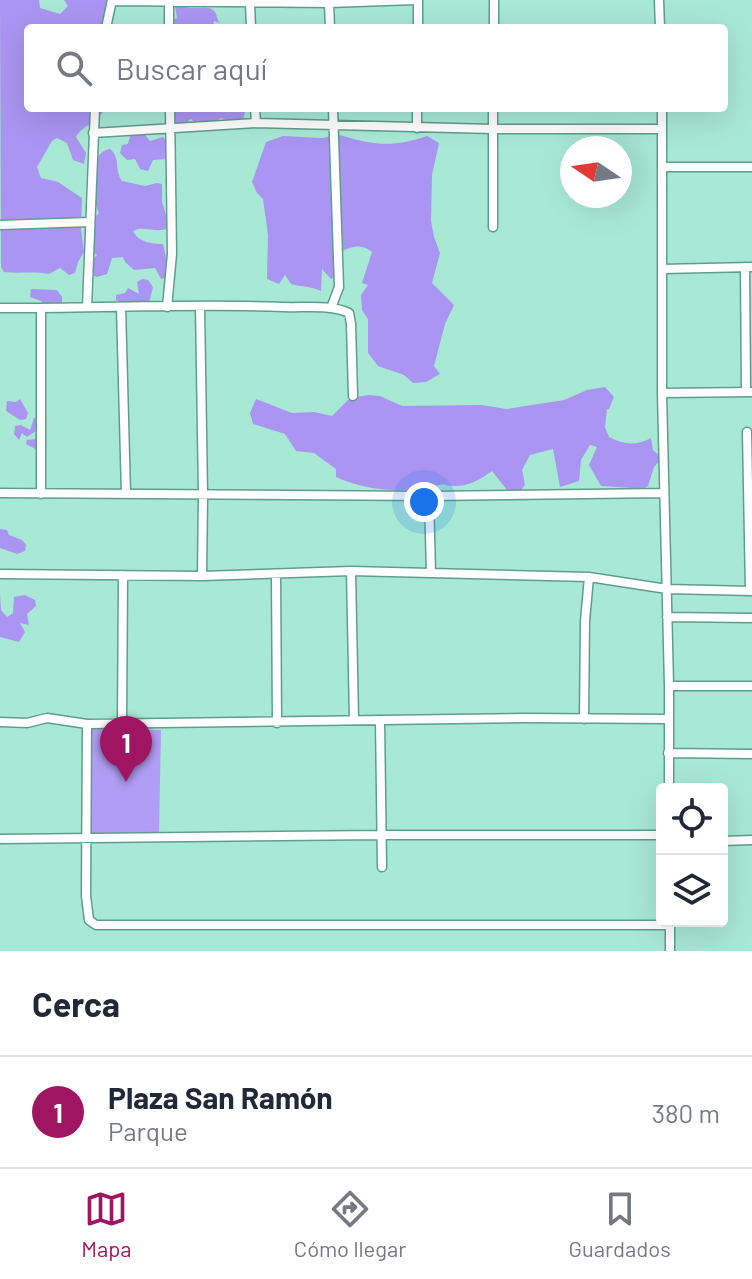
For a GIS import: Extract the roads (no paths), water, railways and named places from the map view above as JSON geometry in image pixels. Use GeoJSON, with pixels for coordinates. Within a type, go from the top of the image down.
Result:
{"type":"FeatureCollection","features":[{"type":"Feature","properties":{"kind":"street"},"geometry":{"type":"LineString","coordinates":[[107,24],[112,1],[329,3],[417,0],[418,24]]}},
{"type":"Feature","properties":{"kind":"street"},"geometry":{"type":"LineString","coordinates":[[494,0],[494,24]]}},
{"type":"Feature","properties":{"kind":"street"},"geometry":{"type":"LineString","coordinates":[[659,0],[660,24]]}},
{"type":"Feature","properties":{"kind":"street"},"geometry":{"type":"LineString","coordinates":[[169,2],[169,24]]}},
{"type":"Feature","properties":{"kind":"street"},"geometry":{"type":"LineString","coordinates":[[250,3],[251,24]]}},
{"type":"Feature","properties":{"kind":"street"},"geometry":{"type":"LineString","coordinates":[[329,3],[330,24]]}},
{"type":"Feature","properties":{"kind":"street"},"geometry":{"type":"LineString","coordinates":[[87,307],[95,112]]}},
{"type":"Feature","properties":{"kind":"street"},"geometry":{"type":"LineString","coordinates":[[167,307],[172,254],[170,112]]}},
{"type":"Feature","properties":{"kind":"street"},"geometry":{"type":"LineString","coordinates":[[255,112],[256,123]]}},
{"type":"Feature","properties":{"kind":"street"},"geometry":{"type":"LineString","coordinates":[[331,308],[339,287],[333,112]]}},
{"type":"Feature","properties":{"kind":"street"},"geometry":{"type":"LineString","coordinates":[[417,112],[417,128]]}},
{"type":"Feature","properties":{"kind":"street"},"geometry":{"type":"LineString","coordinates":[[493,112],[493,227]]}},
{"type":"Feature","properties":{"kind":"street"},"geometry":{"type":"LineString","coordinates":[[662,112],[662,393],[669,783]]}},
{"type":"Feature","properties":{"kind":"street"},"geometry":{"type":"LineString","coordinates":[[93,133],[256,123],[417,128],[662,129]]}},
{"type":"Feature","properties":{"kind":"street"},"geometry":{"type":"LineString","coordinates":[[662,167],[752,167]]}},
{"type":"Feature","properties":{"kind":"street"},"geometry":{"type":"LineString","coordinates":[[0,225],[90,222]]}},
{"type":"Feature","properties":{"kind":"street"},"geometry":{"type":"LineString","coordinates":[[662,269],[749,267],[749,392],[662,393]]}},
{"type":"Feature","properties":{"kind":"street"},"geometry":{"type":"LineString","coordinates":[[200,306],[202,576]]}},
{"type":"Feature","properties":{"kind":"street"},"geometry":{"type":"LineString","coordinates":[[0,308],[200,306],[331,308],[346,311],[350,316],[353,396]]}},
{"type":"Feature","properties":{"kind":"street"},"geometry":{"type":"LineString","coordinates":[[121,307],[126,494]]}},
{"type":"Feature","properties":{"kind":"street"},"geometry":{"type":"LineString","coordinates":[[41,308],[41,494]]}},
{"type":"Feature","properties":{"kind":"street"},"geometry":{"type":"LineString","coordinates":[[0,574],[202,576],[351,571],[589,577],[667,589],[751,591],[747,432]]}},
{"type":"Feature","properties":{"kind":"street"},"geometry":{"type":"LineString","coordinates":[[0,493],[429,496],[664,493]]}},
{"type":"Feature","properties":{"kind":"street"},"geometry":{"type":"LineString","coordinates":[[429,496],[431,573]]}},
{"type":"Feature","properties":{"kind":"street"},"geometry":{"type":"LineString","coordinates":[[351,571],[354,720]]}},
{"type":"Feature","properties":{"kind":"street"},"geometry":{"type":"LineString","coordinates":[[276,574],[277,723]]}},
{"type":"Feature","properties":{"kind":"street"},"geometry":{"type":"LineString","coordinates":[[122,724],[123,575]]}},
{"type":"Feature","properties":{"kind":"street"},"geometry":{"type":"LineString","coordinates":[[584,719],[585,621],[589,577]]}},
{"type":"Feature","properties":{"kind":"street"},"geometry":{"type":"LineString","coordinates":[[667,617],[752,618]]}},
{"type":"Feature","properties":{"kind":"street"},"geometry":{"type":"LineString","coordinates":[[669,686],[752,686]]}},
{"type":"Feature","properties":{"kind":"street"},"geometry":{"type":"LineString","coordinates":[[0,722],[27,723],[47,718],[87,724],[667,719]]}},
{"type":"Feature","properties":{"kind":"street"},"geometry":{"type":"LineString","coordinates":[[380,720],[382,867]]}},
{"type":"Feature","properties":{"kind":"street"},"geometry":{"type":"LineString","coordinates":[[87,724],[86,909],[89,920],[96,925],[656,923]]}},
{"type":"Feature","properties":{"kind":"street"},"geometry":{"type":"LineString","coordinates":[[668,753],[752,754]]}},
{"type":"Feature","properties":{"kind":"street"},"geometry":{"type":"LineString","coordinates":[[0,839],[656,835]]}},
{"type":"Feature","properties":{"kind":"street"},"geometry":{"type":"LineString","coordinates":[[728,841],[752,840]]}},
{"type":"Feature","properties":{"kind":"street"},"geometry":{"type":"LineString","coordinates":[[670,927],[670,951]]}},
{"type":"Feature","properties":{"kind":"place","name":"Plaza San Ramón"},"geometry":{"type":"Point","coordinates":[126,782]}}]}
